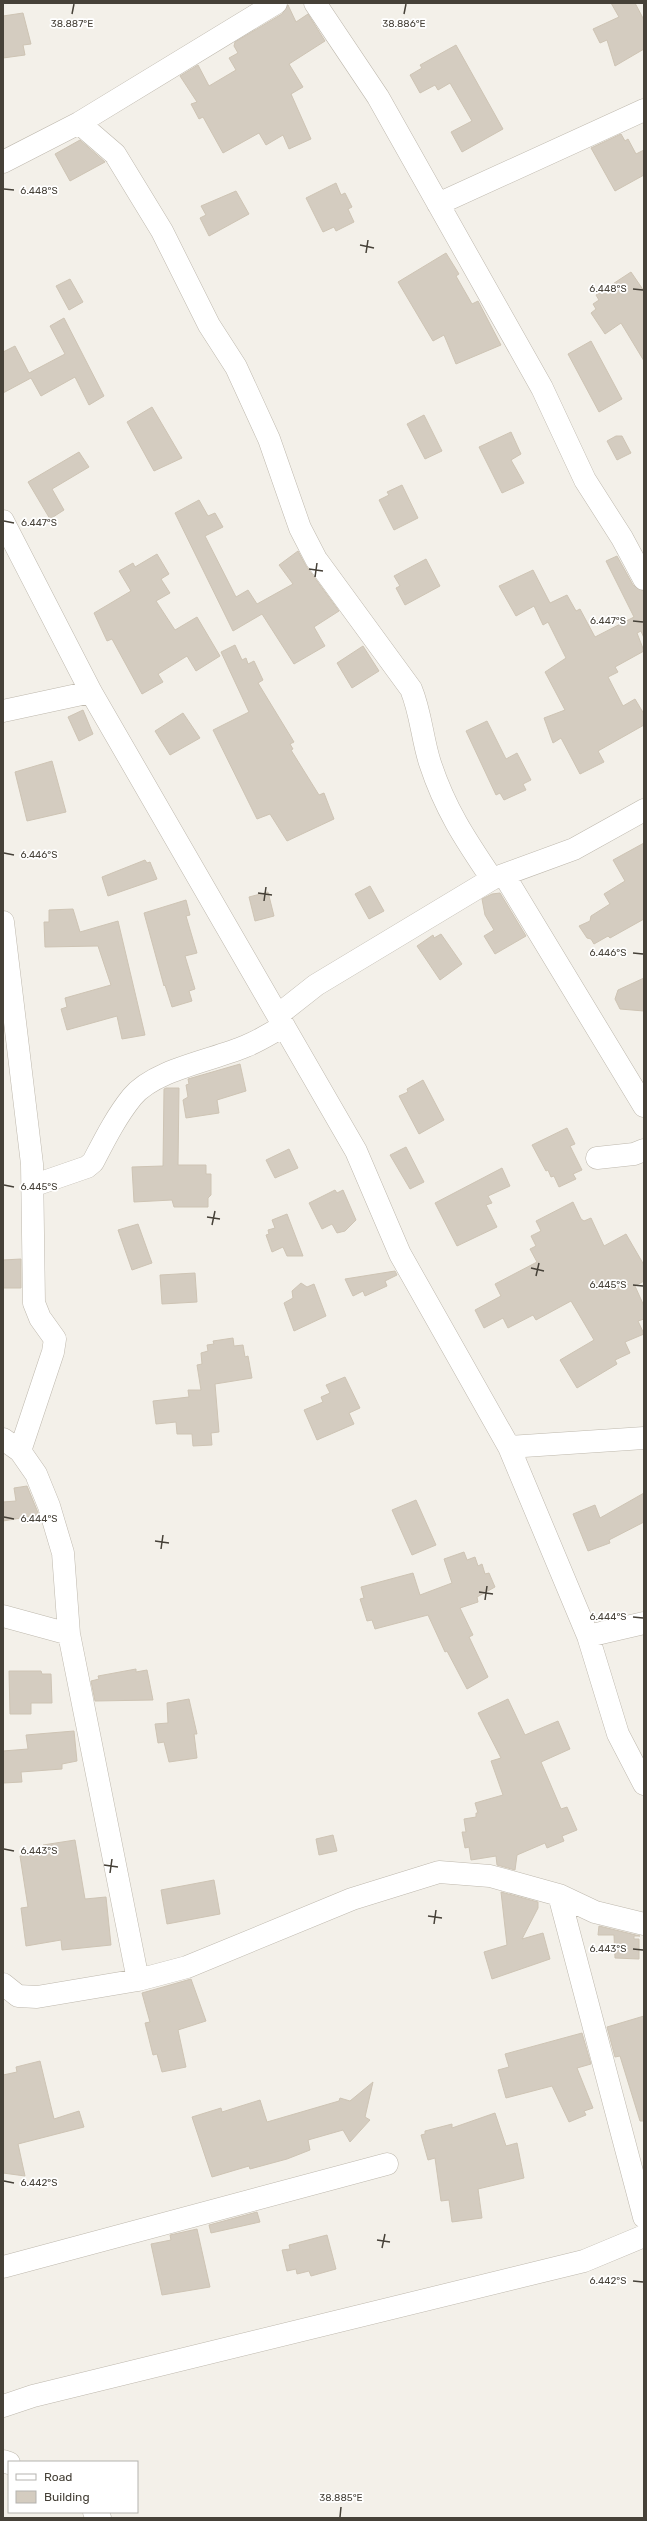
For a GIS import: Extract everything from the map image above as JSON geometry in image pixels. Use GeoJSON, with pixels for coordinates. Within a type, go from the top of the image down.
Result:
{"type":"FeatureCollection","features":[{"type":"Feature","properties":{"kind":"street"},"geometry":{"type":"LineString","coordinates":[[3,162],[79,123],[276,3]]}},
{"type":"Feature","properties":{"kind":"street"},"geometry":{"type":"LineString","coordinates":[[315,3],[378,97],[542,388],[585,480],[622,538],[644,579]]}},
{"type":"Feature","properties":{"kind":"street"},"geometry":{"type":"LineString","coordinates":[[438,204],[644,110]]}},
{"type":"Feature","properties":{"kind":"street"},"geometry":{"type":"LineString","coordinates":[[79,123],[115,154],[162,231],[209,325],[236,367],[269,439],[306,541],[316,559],[411,689],[419,710],[430,764],[450,813],[498,877],[644,1106]]}},
{"type":"Feature","properties":{"kind":"street"},"geometry":{"type":"LineString","coordinates":[[3,521],[91,692],[356,1151],[400,1254],[509,1447],[588,1636],[618,1734],[644,1784]]}},
{"type":"Feature","properties":{"kind":"street"},"geometry":{"type":"LineString","coordinates":[[3,711],[91,692]]}},
{"type":"Feature","properties":{"kind":"street"},"geometry":{"type":"LineString","coordinates":[[32,1186],[87,1167],[92,1162],[115,1119],[132,1096],[155,1080],[216,1055],[245,1047],[281,1020],[316,985],[498,877],[574,849],[644,810]]}},
{"type":"Feature","properties":{"kind":"street"},"geometry":{"type":"LineString","coordinates":[[3,922],[32,1164],[34,1303],[40,1318],[54,1339],[54,1347],[12,1445],[36,1474],[49,1506],[63,1553],[68,1634],[138,1980]]}},
{"type":"Feature","properties":{"kind":"street"},"geometry":{"type":"LineString","coordinates":[[597,1158],[634,1154],[644,1150]]}},
{"type":"Feature","properties":{"kind":"street"},"geometry":{"type":"LineString","coordinates":[[509,1447],[644,1438]]}},
{"type":"Feature","properties":{"kind":"street"},"geometry":{"type":"LineString","coordinates":[[3,1616],[68,1634]]}},
{"type":"Feature","properties":{"kind":"street"},"geometry":{"type":"LineString","coordinates":[[588,1636],[644,1623]]}},
{"type":"Feature","properties":{"kind":"street"},"geometry":{"type":"LineString","coordinates":[[3,1984],[11,1993],[28,1998],[138,1980],[186,1967],[352,1899],[434,1873],[459,1872],[490,1876],[559,1895],[595,1912],[644,1924]]}},
{"type":"Feature","properties":{"kind":"street"},"geometry":{"type":"LineString","coordinates":[[559,1895],[644,2217]]}},
{"type":"Feature","properties":{"kind":"street"},"geometry":{"type":"LineString","coordinates":[[3,2267],[388,2164]]}},
{"type":"Feature","properties":{"kind":"street"},"geometry":{"type":"LineString","coordinates":[[3,2406],[33,2396],[584,2261],[644,2236]]}},
{"type":"Feature","properties":{"kind":"building"},"geometry":{"type":"Polygon","coordinates":[[[611,3],[635,3],[644,20],[644,49],[615,66],[607,40],[600,43],[593,29],[619,17],[611,3]]]}},
{"type":"Feature","properties":{"kind":"building"},"geometry":{"type":"Polygon","coordinates":[[[288,5],[296,22],[308,14],[325,41],[289,64],[303,87],[291,94],[311,139],[289,149],[283,135],[266,145],[259,133],[223,153],[203,117],[199,119],[191,104],[197,102],[180,76],[198,65],[209,86],[236,70],[229,58],[238,53],[234,46],[235,42],[282,14],[288,5]]]}},
{"type":"Feature","properties":{"kind":"building"},"geometry":{"type":"Polygon","coordinates":[[[23,13],[31,44],[23,45],[25,55],[3,58],[3,16],[23,13]]]}},
{"type":"Feature","properties":{"kind":"building"},"geometry":{"type":"Polygon","coordinates":[[[456,45],[503,129],[462,152],[451,132],[472,121],[450,83],[438,90],[435,85],[420,93],[410,75],[422,68],[420,65],[456,45]]]}},
{"type":"Feature","properties":{"kind":"building"},"geometry":{"type":"Polygon","coordinates":[[[621,134],[625,141],[628,139],[636,154],[644,150],[644,175],[615,191],[591,148],[621,134]]]}},
{"type":"Feature","properties":{"kind":"building"},"geometry":{"type":"Polygon","coordinates":[[[80,140],[105,162],[70,181],[55,154],[80,140]]]}},
{"type":"Feature","properties":{"kind":"building"},"geometry":{"type":"Polygon","coordinates":[[[336,183],[341,195],[345,193],[352,207],[348,209],[354,222],[336,231],[334,227],[323,232],[306,198],[336,183]]]}},
{"type":"Feature","properties":{"kind":"building"},"geometry":{"type":"Polygon","coordinates":[[[236,191],[249,214],[209,236],[200,218],[206,215],[201,206],[236,191]]]}},
{"type":"Feature","properties":{"kind":"building"},"geometry":{"type":"Polygon","coordinates":[[[446,253],[459,274],[456,276],[472,304],[478,301],[501,345],[456,364],[444,335],[433,341],[398,282],[446,253]]]}},
{"type":"Feature","properties":{"kind":"building"},"geometry":{"type":"Polygon","coordinates":[[[631,272],[644,291],[644,361],[621,323],[605,334],[591,313],[596,309],[593,304],[599,300],[596,295],[631,272]]]}},
{"type":"Feature","properties":{"kind":"building"},"geometry":{"type":"Polygon","coordinates":[[[70,279],[83,302],[69,310],[56,286],[70,279]]]}},
{"type":"Feature","properties":{"kind":"building"},"geometry":{"type":"Polygon","coordinates":[[[64,318],[104,396],[89,405],[75,377],[41,396],[31,378],[3,393],[3,352],[15,346],[29,373],[65,354],[50,326],[64,318]]]}},
{"type":"Feature","properties":{"kind":"building"},"geometry":{"type":"Polygon","coordinates":[[[591,341],[622,399],[599,412],[568,354],[591,341]]]}},
{"type":"Feature","properties":{"kind":"building"},"geometry":{"type":"Polygon","coordinates":[[[152,407],[182,458],[154,471],[127,422],[152,407]]]}},
{"type":"Feature","properties":{"kind":"building"},"geometry":{"type":"Polygon","coordinates":[[[424,415],[442,451],[425,459],[407,424],[424,415]]]}},
{"type":"Feature","properties":{"kind":"building"},"geometry":{"type":"Polygon","coordinates":[[[511,432],[521,454],[511,460],[524,483],[502,493],[479,447],[511,432]]]}},
{"type":"Feature","properties":{"kind":"building"},"geometry":{"type":"Polygon","coordinates":[[[616,436],[622,436],[631,453],[617,460],[607,441],[616,436]]]}},
{"type":"Feature","properties":{"kind":"building"},"geometry":{"type":"Polygon","coordinates":[[[79,452],[89,467],[52,489],[64,510],[50,519],[28,482],[79,452]]]}},
{"type":"Feature","properties":{"kind":"building"},"geometry":{"type":"Polygon","coordinates":[[[402,485],[418,518],[394,530],[379,500],[389,495],[387,492],[402,485]]]}},
{"type":"Feature","properties":{"kind":"building"},"geometry":{"type":"Polygon","coordinates":[[[199,500],[208,516],[215,513],[223,527],[205,536],[236,597],[248,590],[257,604],[293,584],[279,565],[298,551],[306,566],[339,611],[314,627],[325,646],[294,664],[262,614],[233,631],[175,513],[199,500]]]}},
{"type":"Feature","properties":{"kind":"building"},"geometry":{"type":"Polygon","coordinates":[[[157,554],[169,574],[161,579],[170,593],[156,601],[175,630],[197,617],[220,656],[196,671],[187,656],[158,674],[163,682],[142,694],[112,639],[107,641],[94,613],[131,591],[119,571],[133,563],[135,567],[157,554]]]}},
{"type":"Feature","properties":{"kind":"building"},"geometry":{"type":"Polygon","coordinates":[[[617,556],[633,585],[644,591],[644,638],[641,631],[637,633],[644,651],[615,667],[618,672],[608,677],[623,706],[635,699],[644,714],[644,725],[598,751],[604,762],[580,774],[561,738],[553,743],[544,718],[565,710],[545,672],[566,658],[548,622],[543,625],[534,606],[516,616],[499,586],[533,570],[550,603],[567,595],[576,611],[580,609],[595,637],[634,617],[606,561],[617,556]]]}},
{"type":"Feature","properties":{"kind":"building"},"geometry":{"type":"Polygon","coordinates":[[[426,559],[440,586],[405,605],[396,588],[400,586],[394,576],[426,559]]]}},
{"type":"Feature","properties":{"kind":"building"},"geometry":{"type":"Polygon","coordinates":[[[235,645],[242,660],[246,658],[248,664],[254,661],[263,680],[258,683],[294,742],[290,744],[293,749],[291,750],[319,795],[324,793],[334,819],[287,841],[270,814],[257,819],[213,730],[249,712],[221,652],[235,645]]]}},
{"type":"Feature","properties":{"kind":"building"},"geometry":{"type":"Polygon","coordinates":[[[363,646],[379,671],[352,688],[337,663],[363,646]]]}},
{"type":"Feature","properties":{"kind":"building"},"geometry":{"type":"Polygon","coordinates":[[[83,710],[93,734],[79,741],[68,717],[83,710]]]}},
{"type":"Feature","properties":{"kind":"building"},"geometry":{"type":"Polygon","coordinates":[[[183,713],[200,738],[170,755],[155,731],[183,713]]]}},
{"type":"Feature","properties":{"kind":"building"},"geometry":{"type":"Polygon","coordinates":[[[487,721],[506,759],[517,753],[531,780],[523,784],[526,790],[504,800],[500,793],[496,795],[466,731],[487,721]]]}},
{"type":"Feature","properties":{"kind":"building"},"geometry":{"type":"Polygon","coordinates":[[[52,761],[66,812],[27,821],[15,772],[52,761]]]}},
{"type":"Feature","properties":{"kind":"building"},"geometry":{"type":"Polygon","coordinates":[[[644,843],[644,919],[610,938],[608,936],[594,944],[591,939],[587,938],[579,926],[590,921],[591,916],[610,904],[604,894],[625,881],[613,860],[644,843]]]}},
{"type":"Feature","properties":{"kind":"building"},"geometry":{"type":"Polygon","coordinates":[[[145,860],[147,863],[150,862],[157,879],[108,896],[102,877],[145,860]]]}},
{"type":"Feature","properties":{"kind":"building"},"geometry":{"type":"Polygon","coordinates":[[[370,886],[384,911],[369,919],[355,894],[370,886]]]}},
{"type":"Feature","properties":{"kind":"building"},"geometry":{"type":"Polygon","coordinates":[[[268,892],[274,916],[255,921],[249,897],[268,892]]]}},
{"type":"Feature","properties":{"kind":"building"},"geometry":{"type":"Polygon","coordinates":[[[500,893],[526,936],[495,954],[484,936],[494,930],[485,915],[482,899],[492,894],[500,893]]]}},
{"type":"Feature","properties":{"kind":"building"},"geometry":{"type":"Polygon","coordinates":[[[186,900],[190,915],[186,916],[197,953],[185,956],[195,989],[189,991],[192,1001],[172,1007],[165,985],[164,986],[144,913],[186,900]]]}},
{"type":"Feature","properties":{"kind":"building"},"geometry":{"type":"Polygon","coordinates":[[[73,909],[80,932],[118,921],[145,1035],[122,1039],[117,1016],[67,1030],[61,1009],[67,1007],[65,998],[111,985],[98,946],[45,947],[44,922],[49,922],[49,910],[73,909]]]}},
{"type":"Feature","properties":{"kind":"building"},"geometry":{"type":"Polygon","coordinates":[[[441,934],[462,964],[440,980],[417,946],[433,935],[434,938],[441,934]]]}},
{"type":"Feature","properties":{"kind":"building"},"geometry":{"type":"Polygon","coordinates":[[[644,978],[644,1011],[620,1009],[615,999],[618,990],[644,978]]]}},
{"type":"Feature","properties":{"kind":"building"},"geometry":{"type":"Polygon","coordinates":[[[240,1064],[246,1091],[217,1100],[219,1113],[186,1118],[183,1100],[188,1097],[186,1085],[189,1084],[188,1079],[240,1064]]]}},
{"type":"Feature","properties":{"kind":"building"},"geometry":{"type":"Polygon","coordinates":[[[423,1080],[444,1120],[419,1134],[399,1096],[408,1092],[407,1089],[423,1080]]]}},
{"type":"Feature","properties":{"kind":"building"},"geometry":{"type":"Polygon","coordinates":[[[179,1088],[178,1165],[206,1165],[206,1174],[211,1174],[211,1195],[208,1198],[208,1207],[174,1207],[172,1200],[134,1202],[132,1167],[163,1166],[164,1089],[179,1088]]]}},
{"type":"Feature","properties":{"kind":"building"},"geometry":{"type":"Polygon","coordinates":[[[567,1128],[575,1144],[570,1146],[582,1170],[573,1174],[576,1179],[559,1187],[554,1176],[551,1177],[548,1170],[546,1171],[532,1145],[567,1128]]]}},
{"type":"Feature","properties":{"kind":"building"},"geometry":{"type":"Polygon","coordinates":[[[406,1147],[424,1182],[410,1189],[390,1155],[406,1147]]]}},
{"type":"Feature","properties":{"kind":"building"},"geometry":{"type":"Polygon","coordinates":[[[289,1149],[298,1168],[275,1178],[266,1160],[289,1149]]]}},
{"type":"Feature","properties":{"kind":"building"},"geometry":{"type":"Polygon","coordinates":[[[502,1168],[510,1186],[488,1196],[492,1203],[486,1205],[497,1227],[457,1246],[435,1203],[502,1168]]]}},
{"type":"Feature","properties":{"kind":"building"},"geometry":{"type":"Polygon","coordinates":[[[335,1190],[337,1193],[343,1190],[356,1220],[345,1231],[337,1233],[332,1224],[322,1229],[309,1203],[335,1190]]]}},
{"type":"Feature","properties":{"kind":"building"},"geometry":{"type":"Polygon","coordinates":[[[573,1202],[581,1219],[584,1221],[591,1218],[604,1246],[626,1234],[644,1265],[644,1281],[635,1286],[644,1306],[644,1319],[638,1321],[644,1334],[625,1342],[630,1353],[615,1360],[617,1364],[577,1388],[560,1360],[594,1340],[571,1301],[536,1320],[533,1315],[508,1328],[503,1318],[484,1328],[475,1310],[501,1296],[495,1284],[537,1262],[530,1249],[536,1246],[531,1236],[541,1231],[536,1221],[573,1202]]]}},
{"type":"Feature","properties":{"kind":"building"},"geometry":{"type":"Polygon","coordinates":[[[287,1214],[303,1256],[287,1256],[283,1247],[272,1252],[266,1235],[269,1234],[268,1230],[275,1228],[272,1220],[287,1214]]]}},
{"type":"Feature","properties":{"kind":"building"},"geometry":{"type":"Polygon","coordinates":[[[138,1224],[152,1263],[132,1270],[118,1230],[138,1224]]]}},
{"type":"Feature","properties":{"kind":"building"},"geometry":{"type":"Polygon","coordinates":[[[21,1259],[21,1288],[3,1288],[3,1260],[21,1259]]]}},
{"type":"Feature","properties":{"kind":"building"},"geometry":{"type":"Polygon","coordinates":[[[395,1271],[397,1275],[385,1281],[387,1286],[365,1296],[363,1291],[353,1296],[345,1279],[395,1271]]]}},
{"type":"Feature","properties":{"kind":"building"},"geometry":{"type":"Polygon","coordinates":[[[195,1273],[197,1302],[162,1304],[160,1275],[195,1273]]]}},
{"type":"Feature","properties":{"kind":"building"},"geometry":{"type":"Polygon","coordinates":[[[301,1283],[307,1287],[314,1284],[326,1316],[294,1331],[284,1303],[293,1298],[292,1291],[301,1283]]]}},
{"type":"Feature","properties":{"kind":"building"},"geometry":{"type":"Polygon","coordinates":[[[233,1338],[234,1346],[243,1345],[245,1357],[248,1356],[252,1378],[215,1384],[219,1432],[211,1433],[212,1445],[193,1446],[192,1434],[177,1434],[176,1422],[156,1424],[153,1401],[189,1397],[188,1390],[201,1390],[197,1365],[202,1364],[201,1353],[208,1351],[207,1345],[214,1344],[213,1341],[233,1338]]]}},
{"type":"Feature","properties":{"kind":"building"},"geometry":{"type":"Polygon","coordinates":[[[345,1377],[360,1408],[349,1413],[354,1424],[317,1440],[304,1410],[323,1402],[321,1397],[330,1393],[326,1385],[345,1377]]]}},
{"type":"Feature","properties":{"kind":"building"},"geometry":{"type":"Polygon","coordinates":[[[27,1486],[39,1515],[3,1521],[3,1502],[16,1501],[14,1488],[27,1486]]]}},
{"type":"Feature","properties":{"kind":"building"},"geometry":{"type":"Polygon","coordinates":[[[644,1493],[644,1522],[609,1540],[610,1543],[588,1551],[573,1514],[595,1505],[600,1518],[644,1493]]]}},
{"type":"Feature","properties":{"kind":"building"},"geometry":{"type":"Polygon","coordinates":[[[416,1500],[436,1545],[412,1555],[392,1510],[416,1500]]]}},
{"type":"Feature","properties":{"kind":"building"},"geometry":{"type":"Polygon","coordinates":[[[464,1552],[467,1560],[475,1557],[478,1566],[482,1564],[485,1574],[489,1573],[495,1587],[477,1597],[478,1602],[460,1608],[473,1635],[469,1637],[488,1677],[467,1689],[447,1651],[445,1652],[428,1615],[375,1629],[372,1620],[367,1621],[360,1599],[364,1598],[361,1587],[413,1573],[420,1595],[452,1583],[444,1559],[464,1552]]]}},
{"type":"Feature","properties":{"kind":"building"},"geometry":{"type":"Polygon","coordinates":[[[136,1669],[136,1672],[147,1670],[153,1700],[95,1701],[91,1681],[99,1679],[98,1676],[136,1669]]]}},
{"type":"Feature","properties":{"kind":"building"},"geometry":{"type":"Polygon","coordinates":[[[9,1671],[41,1671],[42,1674],[51,1674],[52,1703],[31,1703],[31,1714],[10,1714],[9,1671]]]}},
{"type":"Feature","properties":{"kind":"building"},"geometry":{"type":"Polygon","coordinates":[[[189,1699],[197,1734],[194,1734],[197,1758],[169,1762],[164,1742],[158,1743],[155,1724],[168,1723],[167,1703],[189,1699]]]}},
{"type":"Feature","properties":{"kind":"building"},"geometry":{"type":"Polygon","coordinates":[[[508,1699],[525,1735],[558,1721],[570,1749],[541,1762],[561,1809],[567,1807],[577,1830],[562,1836],[564,1841],[547,1848],[545,1843],[517,1855],[515,1870],[497,1865],[496,1856],[471,1860],[469,1847],[465,1848],[462,1832],[466,1832],[464,1819],[476,1817],[476,1813],[478,1813],[475,1803],[503,1795],[491,1761],[501,1758],[478,1713],[508,1699]]]}},
{"type":"Feature","properties":{"kind":"building"},"geometry":{"type":"Polygon","coordinates":[[[74,1731],[77,1761],[62,1764],[62,1769],[21,1772],[22,1782],[3,1783],[3,1751],[28,1749],[26,1735],[74,1731]]]}},
{"type":"Feature","properties":{"kind":"building"},"geometry":{"type":"Polygon","coordinates":[[[333,1835],[337,1851],[319,1855],[316,1839],[333,1835]]]}},
{"type":"Feature","properties":{"kind":"building"},"geometry":{"type":"Polygon","coordinates":[[[75,1840],[85,1899],[106,1897],[111,1945],[62,1950],[61,1940],[26,1946],[21,1908],[28,1907],[20,1856],[43,1852],[43,1845],[75,1840]]]}},
{"type":"Feature","properties":{"kind":"building"},"geometry":{"type":"Polygon","coordinates":[[[214,1880],[220,1914],[167,1924],[161,1890],[214,1880]]]}},
{"type":"Feature","properties":{"kind":"building"},"geometry":{"type":"Polygon","coordinates":[[[501,1892],[538,1902],[538,1908],[522,1939],[543,1933],[550,1959],[492,1979],[484,1952],[507,1945],[501,1892]]]}},
{"type":"Feature","properties":{"kind":"building"},"geometry":{"type":"Polygon","coordinates":[[[599,1926],[640,1936],[634,1936],[634,1939],[639,1939],[639,1959],[615,1958],[614,1935],[598,1935],[599,1926]]]}},
{"type":"Feature","properties":{"kind":"building"},"geometry":{"type":"Polygon","coordinates":[[[191,1979],[206,2021],[178,2030],[186,2067],[162,2072],[157,2054],[153,2055],[145,2023],[150,2022],[142,1993],[191,1979]]]}},
{"type":"Feature","properties":{"kind":"building"},"geometry":{"type":"Polygon","coordinates":[[[644,2016],[644,2121],[640,2121],[620,2056],[615,2057],[607,2027],[644,2016]]]}},
{"type":"Feature","properties":{"kind":"building"},"geometry":{"type":"Polygon","coordinates":[[[582,2033],[591,2064],[577,2068],[593,2108],[584,2111],[586,2115],[569,2122],[552,2086],[506,2098],[498,2070],[509,2067],[505,2054],[582,2033]]]}},
{"type":"Feature","properties":{"kind":"building"},"geometry":{"type":"Polygon","coordinates":[[[40,2061],[54,2119],[79,2111],[84,2127],[18,2144],[25,2176],[3,2173],[3,2075],[17,2072],[16,2067],[40,2061]]]}},
{"type":"Feature","properties":{"kind":"building"},"geometry":{"type":"Polygon","coordinates":[[[373,2082],[365,2117],[370,2120],[350,2142],[343,2130],[308,2140],[310,2150],[287,2159],[250,2169],[249,2166],[212,2177],[192,2117],[221,2108],[222,2112],[260,2100],[267,2122],[339,2101],[340,2098],[350,2101],[373,2082]]]}},
{"type":"Feature","properties":{"kind":"building"},"geometry":{"type":"Polygon","coordinates":[[[495,2113],[506,2146],[517,2143],[524,2178],[478,2189],[482,2218],[452,2222],[449,2200],[441,2201],[435,2158],[428,2160],[421,2135],[425,2134],[425,2131],[452,2124],[452,2128],[495,2113]]]}},
{"type":"Feature","properties":{"kind":"building"},"geometry":{"type":"Polygon","coordinates":[[[257,2212],[260,2222],[211,2233],[209,2225],[257,2212]]]}},
{"type":"Feature","properties":{"kind":"building"},"geometry":{"type":"Polygon","coordinates":[[[197,2229],[210,2287],[162,2295],[151,2244],[171,2240],[170,2235],[197,2229]]]}},
{"type":"Feature","properties":{"kind":"building"},"geometry":{"type":"Polygon","coordinates":[[[327,2235],[336,2269],[311,2276],[309,2271],[297,2274],[296,2269],[287,2271],[282,2250],[290,2249],[289,2245],[327,2235]]]}}]}
